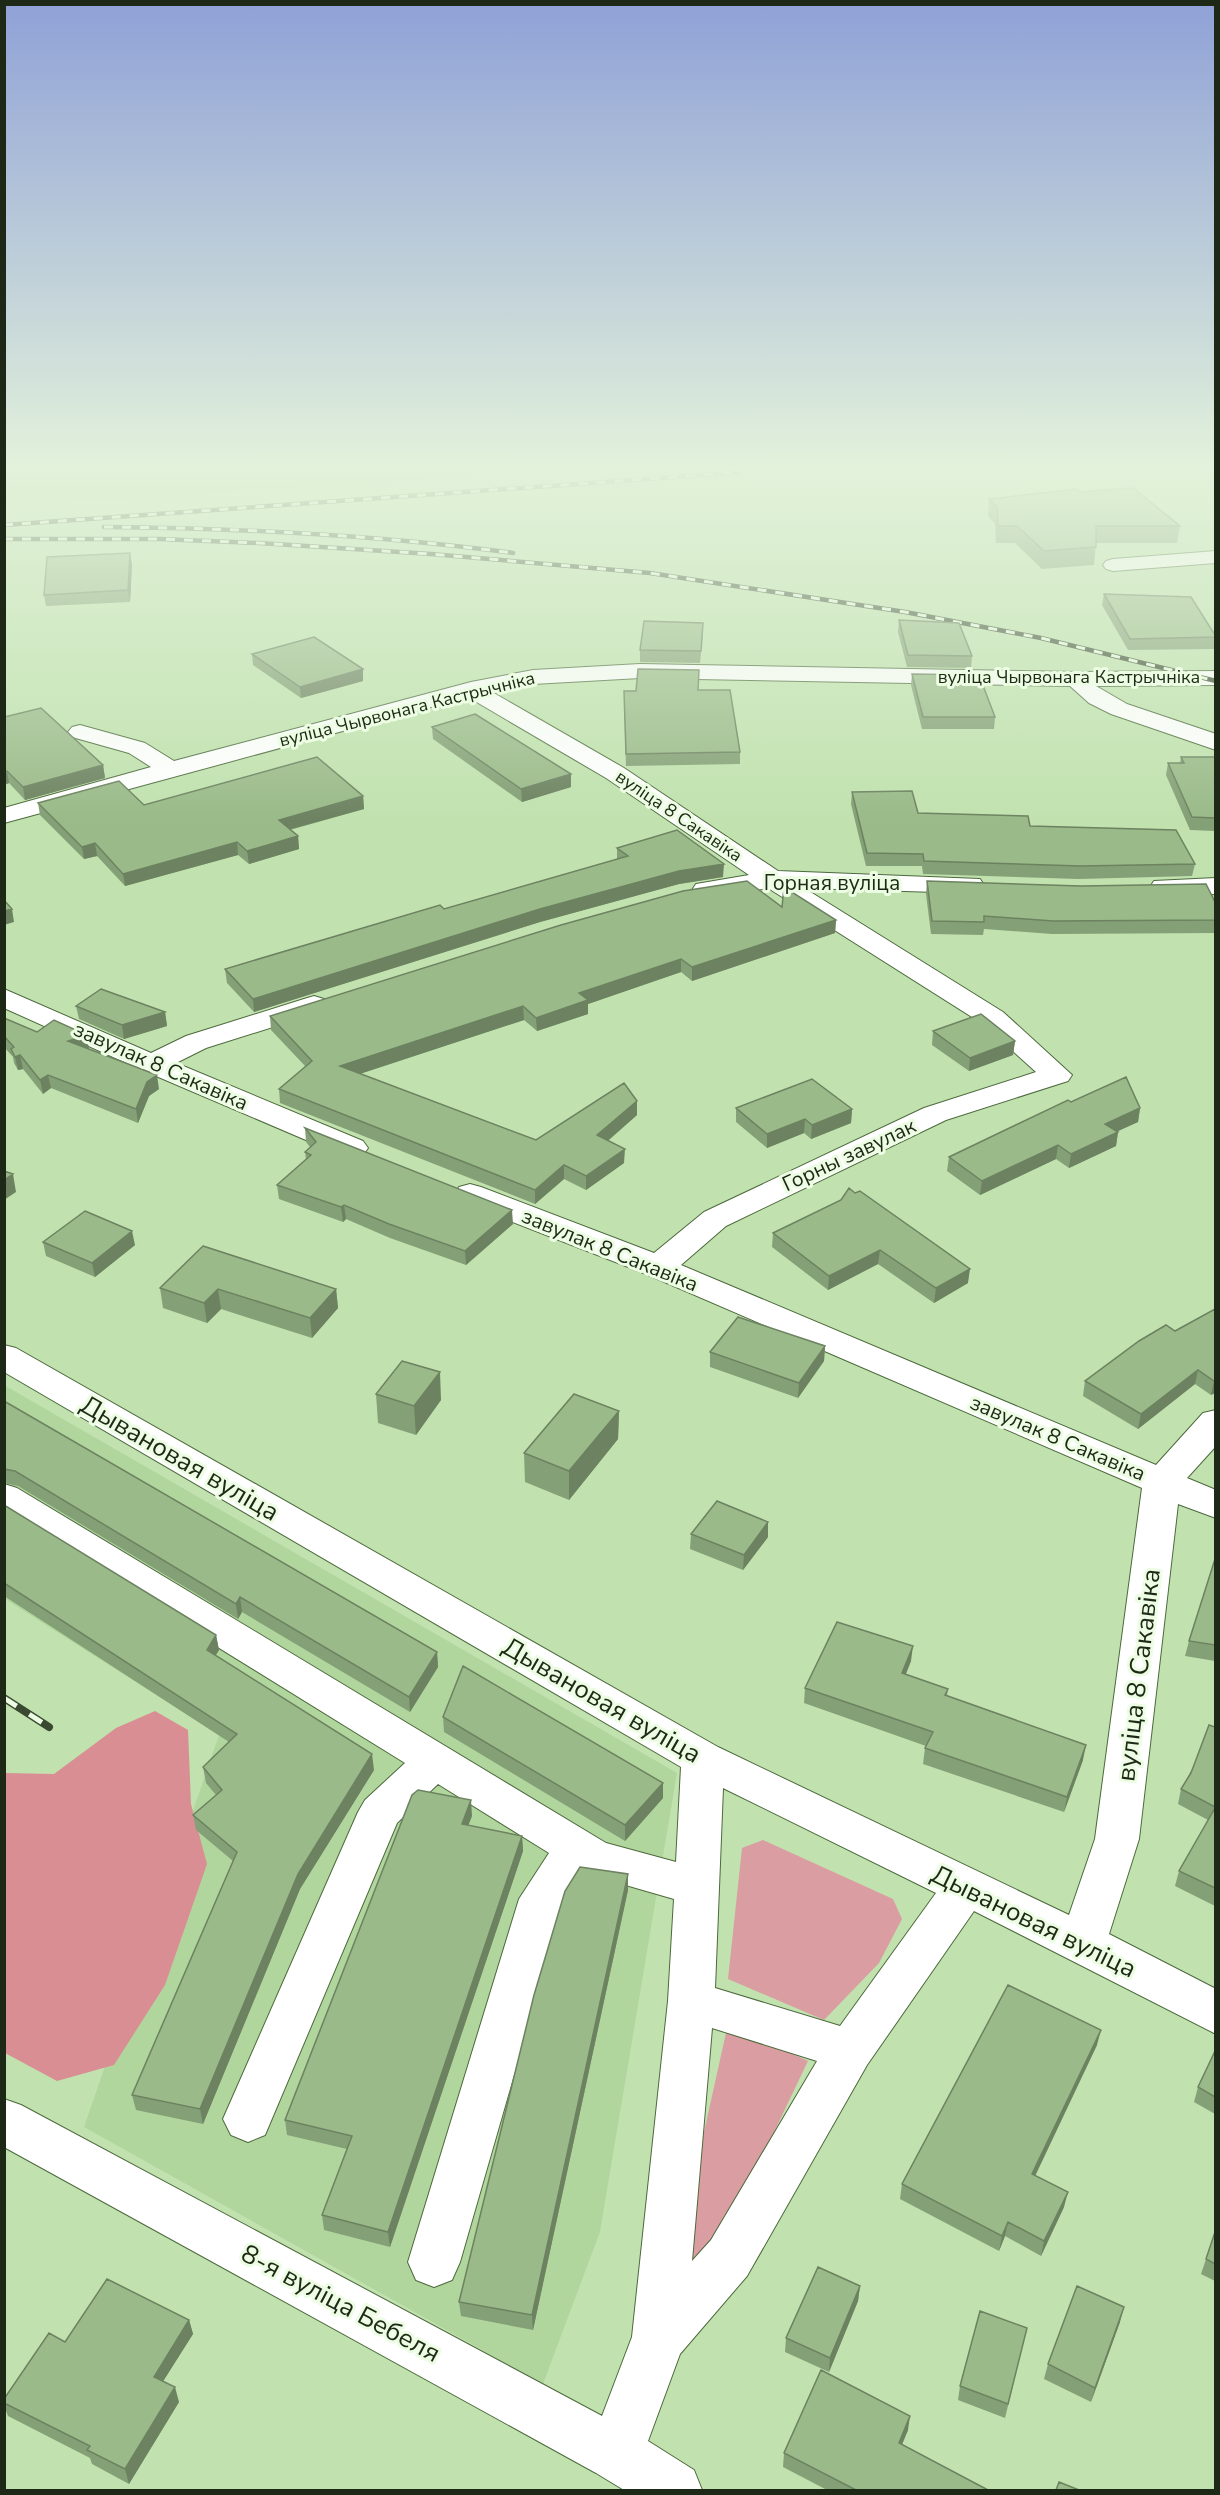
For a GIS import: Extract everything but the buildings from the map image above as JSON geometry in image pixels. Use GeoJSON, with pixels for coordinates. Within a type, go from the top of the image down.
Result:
{"type":"FeatureCollection","features":[{"type":"Feature","properties":{"kind":"street","name":"вуліца Чырвонага Кастрычніка"},"geometry":{"type":"LineString","coordinates":[[4,816],[471,689],[533,676],[630,671],[1076,679],[1215,678]]}},
{"type":"Feature","properties":{"kind":"street"},"geometry":{"type":"LineString","coordinates":[[1076,679],[1104,702],[1130,713],[1195,731],[1215,743]]}},
{"type":"Feature","properties":{"kind":"street","name":"вуліца 8 Сакавіка"},"geometry":{"type":"LineString","coordinates":[[471,689],[615,773],[772,879],[993,1018],[1057,1075]]}},
{"type":"Feature","properties":{"kind":"street"},"geometry":{"type":"LineString","coordinates":[[80,732],[137,748],[171,769]]}},
{"type":"Feature","properties":{"kind":"street","name":"Горная вуліца"},"geometry":{"type":"LineString","coordinates":[[679,894],[772,879],[996,886]]}},
{"type":"Feature","properties":{"kind":"street"},"geometry":{"type":"LineString","coordinates":[[1136,887],[1215,886]]}},
{"type":"Feature","properties":{"kind":"street","name":"завулак 8 Сакавіка"},"geometry":{"type":"LineString","coordinates":[[4,997],[152,1064],[380,1159]]}},
{"type":"Feature","properties":{"kind":"street"},"geometry":{"type":"LineString","coordinates":[[152,1064],[196,1042],[340,997]]}},
{"type":"Feature","properties":{"kind":"street","name":"Горны завулак"},"geometry":{"type":"LineString","coordinates":[[658,1267],[715,1219],[725,1214],[935,1114],[1057,1075]]}},
{"type":"Feature","properties":{"kind":"street","name":"завулак 8 Сакавіка"},"geometry":{"type":"LineString","coordinates":[[447,1185],[658,1267],[1215,1505]]}},
{"type":"Feature","properties":{"kind":"street","name":"Дывановая вуліца"},"geometry":{"type":"LineString","coordinates":[[4,1356],[703,1759],[1083,1943],[1215,2013]]}},
{"type":"Feature","properties":{"kind":"street"},"geometry":{"type":"LineString","coordinates":[[1162,1482],[1215,1422]]}},
{"type":"Feature","properties":{"kind":"street","name":"вуліца 8 Сакавіка"},"geometry":{"type":"LineString","coordinates":[[1083,1943],[1117,1839],[1162,1482]]}},
{"type":"Feature","properties":{"kind":"street"},"geometry":{"type":"LineString","coordinates":[[4,1497],[576,1848],[594,1858],[695,1886]]}},
{"type":"Feature","properties":{"kind":"street"},"geometry":{"type":"LineString","coordinates":[[616,2453],[659,2337],[691,2001],[703,1759]]}},
{"type":"Feature","properties":{"kind":"street"},"geometry":{"type":"LineString","coordinates":[[248,2119],[380,1812],[435,1761]]}},
{"type":"Feature","properties":{"kind":"street"},"geometry":{"type":"LineString","coordinates":[[434,2262],[542,1899],[576,1848]]}},
{"type":"Feature","properties":{"kind":"street"},"geometry":{"type":"LineString","coordinates":[[659,2337],[729,2258],[850,2050],[966,1887]]}},
{"type":"Feature","properties":{"kind":"street"},"geometry":{"type":"LineString","coordinates":[[691,2001],[850,2050]]}},
{"type":"Feature","properties":{"kind":"street","name":"8-я вуліца Бебеля"},"geometry":{"type":"LineString","coordinates":[[4,2121],[616,2453],[674,2490]]}},
{"type":"Feature","properties":{"kind":"shaded area"},"geometry":{"type":"Polygon","coordinates":[[[4,1385],[677,1773],[600,2232],[543,2384],[84,2127],[219,1735],[5,1599],[4,1385]]]}},
{"type":"Feature","properties":{"kind":"shaded area"},"geometry":{"type":"Polygon","coordinates":[[[155,1711],[188,1730],[191,1804],[207,1864],[165,1985],[114,2065],[57,2081],[5,2053],[5,1773],[54,1774],[116,1728],[155,1711]]]}},
{"type":"Feature","properties":{"kind":"shaded area"},"geometry":{"type":"Polygon","coordinates":[[[763,1840],[893,1899],[902,1919],[879,1963],[824,2020],[728,1979],[742,1848],[763,1840]]]}},
{"type":"Feature","properties":{"kind":"shaded area"},"geometry":{"type":"Polygon","coordinates":[[[728,2024],[808,2061],[733,2218],[691,2263],[680,2240],[728,2024]]]}},
{"type":"Feature","properties":{"kind":"railway"},"geometry":{"type":"LineString","coordinates":[[751,588],[905,612],[1041,638],[1216,681]]}},
{"type":"Feature","properties":{"kind":"railway"},"geometry":{"type":"LineString","coordinates":[[4,1698],[49,1727]]}}]}
